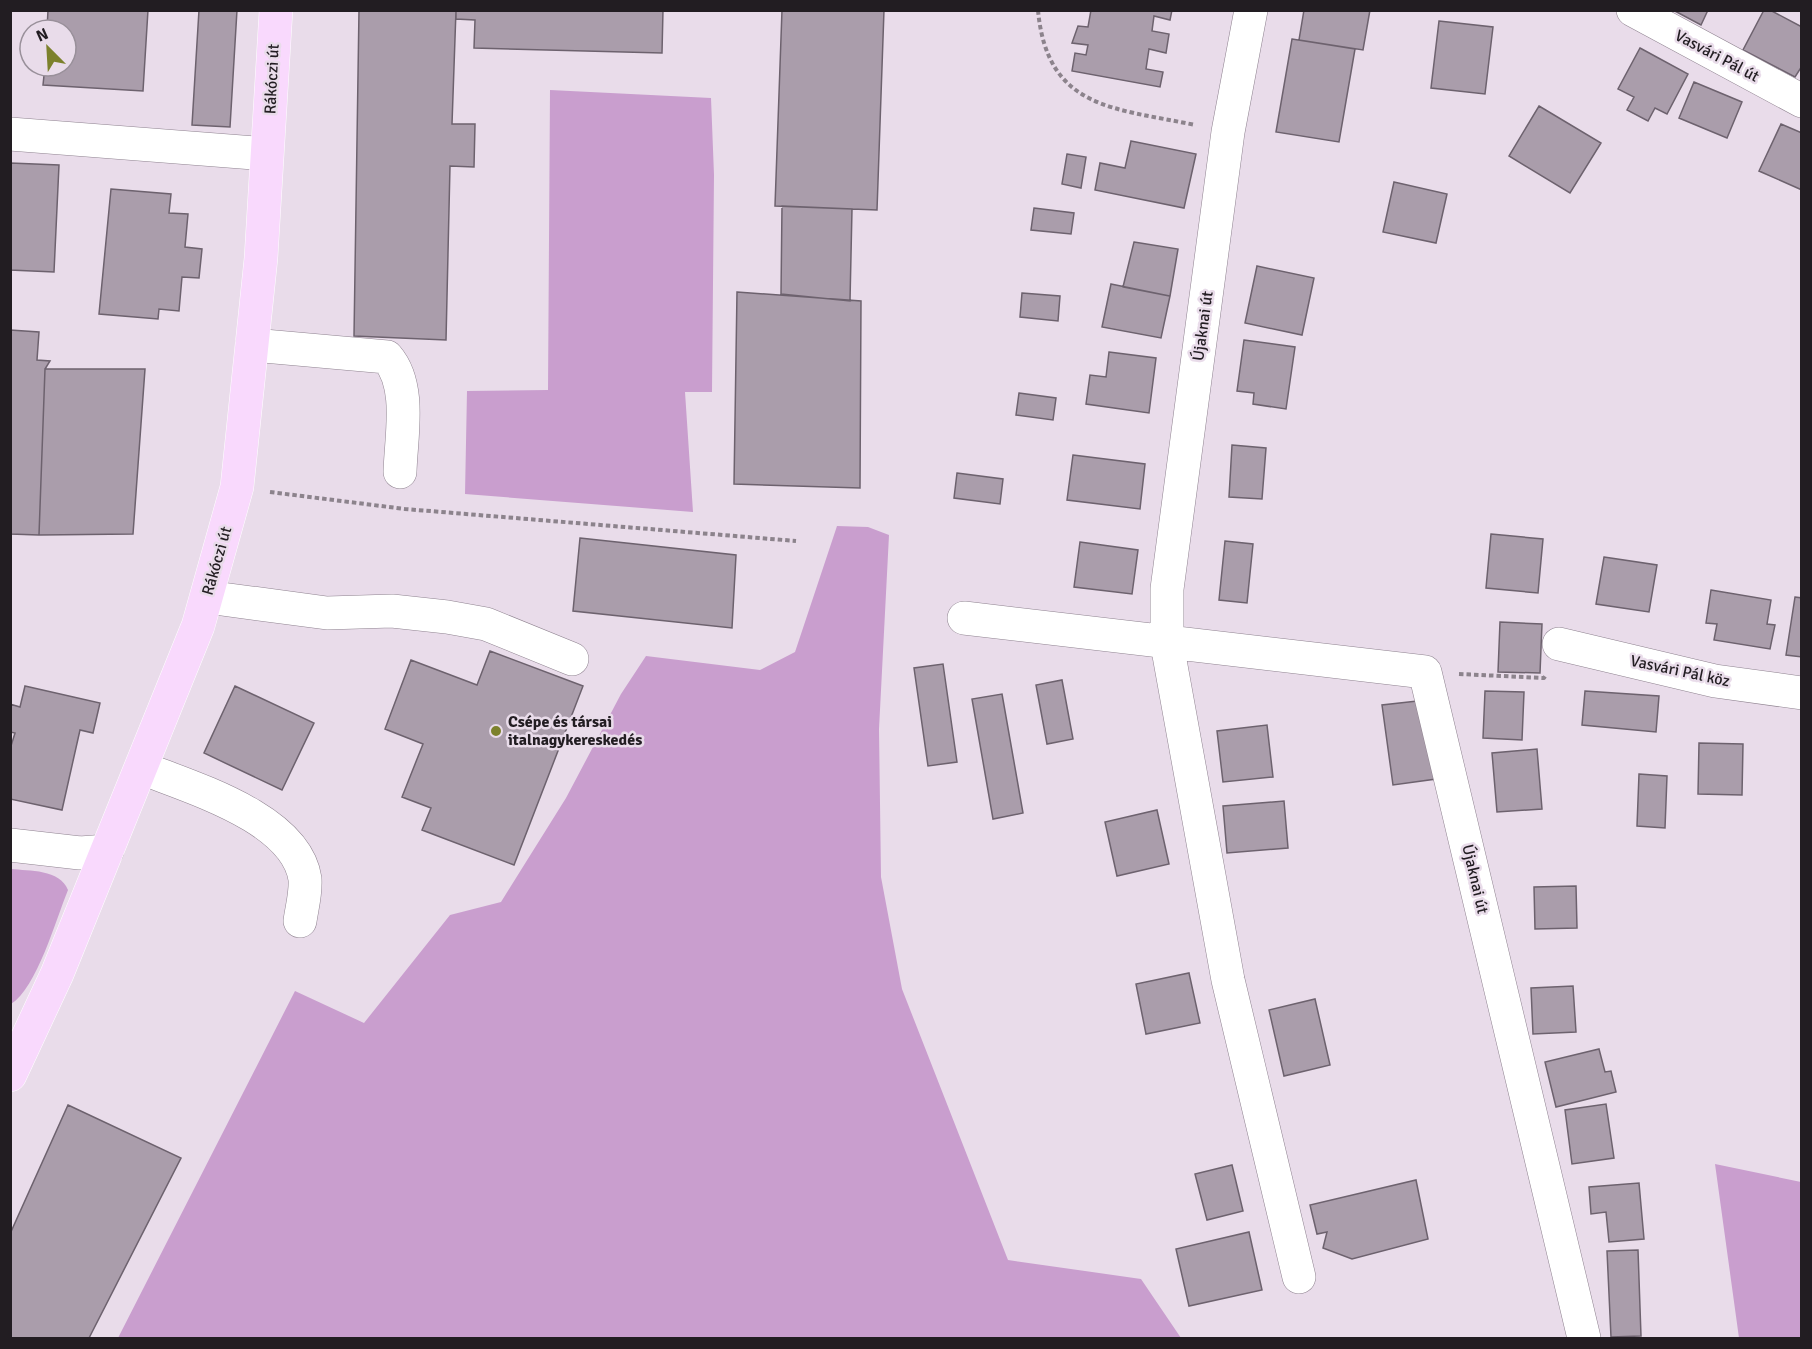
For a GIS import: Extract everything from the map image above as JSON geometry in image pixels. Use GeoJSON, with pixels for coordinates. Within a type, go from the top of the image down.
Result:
{"type":"FeatureCollection","features":[{"type":"Feature","properties":{"kind":"main road","name":"Rákóczi út"},"geometry":{"type":"LineString","coordinates":[[10,1075],[22,1027],[107,850],[142,768],[207,597],[237,487],[252,345],[276,10]]}},
{"type":"Feature","properties":{"kind":"street","name":"Újaknai út"},"geometry":{"type":"LineString","coordinates":[[1251,10],[1228,132],[1167,589],[1167,644],[1228,980],[1299,1277]]}},
{"type":"Feature","properties":{"kind":"street","name":"Vasvári Pál út"},"geometry":{"type":"LineString","coordinates":[[1633,10],[1802,101]]}},
{"type":"Feature","properties":{"kind":"street"},"geometry":{"type":"LineString","coordinates":[[10,134],[267,154]]}},
{"type":"Feature","properties":{"kind":"street"},"geometry":{"type":"LineString","coordinates":[[252,345],[387,357],[396,368],[402,386],[400,472]]}},
{"type":"Feature","properties":{"kind":"street"},"geometry":{"type":"LineString","coordinates":[[207,597],[327,613],[392,611],[447,617],[486,624],[572,659]]}},
{"type":"Feature","properties":{"kind":"street"},"geometry":{"type":"LineString","coordinates":[[964,618],[1167,644],[1425,672]]}},
{"type":"Feature","properties":{"kind":"street","name":"Vasvári Pál köz"},"geometry":{"type":"LineString","coordinates":[[1559,644],[1715,681],[1802,693]]}},
{"type":"Feature","properties":{"kind":"street","name":"Újaknai út"},"geometry":{"type":"LineString","coordinates":[[1425,672],[1584,1338]]}},
{"type":"Feature","properties":{"kind":"street"},"geometry":{"type":"LineString","coordinates":[[142,768],[227,803],[273,829],[299,862],[304,878],[300,921]]}},
{"type":"Feature","properties":{"kind":"street"},"geometry":{"type":"LineString","coordinates":[[10,845],[80,853],[107,850]]}},
{"type":"Feature","properties":{"kind":"path"},"geometry":{"type":"LineString","coordinates":[[1038,10],[1040,33],[1049,60],[1067,86],[1097,104],[1228,132]]}},
{"type":"Feature","properties":{"kind":"path"},"geometry":{"type":"LineString","coordinates":[[237,487],[405,509],[796,541]]}},
{"type":"Feature","properties":{"kind":"path"},"geometry":{"type":"LineString","coordinates":[[1425,672],[1544,678],[1559,644]]}},
{"type":"Feature","properties":{"kind":"shaded area"},"geometry":{"type":"Polygon","coordinates":[[[550,90],[711,98],[714,175],[712,392],[685,392],[693,512],[465,494],[467,391],[548,390],[550,90]]]}},
{"type":"Feature","properties":{"kind":"shaded area"},"geometry":{"type":"Polygon","coordinates":[[[837,526],[868,527],[889,535],[879,729],[881,877],[902,989],[1008,1260],[1141,1279],[1181,1338],[118,1338],[295,991],[364,1023],[450,915],[501,902],[566,798],[621,694],[646,656],[760,670],[795,652],[837,526]]]}},
{"type":"Feature","properties":{"kind":"shaded area"},"geometry":{"type":"Polygon","coordinates":[[[11,869],[43,872],[58,878],[68,890],[37,969],[29,984],[11,1004],[11,869]]]}},
{"type":"Feature","properties":{"kind":"shaded area"},"geometry":{"type":"Polygon","coordinates":[[[1715,1164],[1801,1182],[1801,1338],[1739,1338],[1715,1164]]]}},
{"type":"Feature","properties":{"kind":"building"},"geometry":{"type":"Polygon","coordinates":[[[48,10],[148,10],[143,91],[43,85],[44,78],[78,78],[78,18],[48,18],[48,10]]]}},
{"type":"Feature","properties":{"kind":"building"},"geometry":{"type":"Polygon","coordinates":[[[199,10],[237,10],[230,127],[192,125],[199,10]]]}},
{"type":"Feature","properties":{"kind":"building"},"geometry":{"type":"Polygon","coordinates":[[[359,10],[456,10],[452,124],[475,124],[474,167],[450,166],[446,340],[354,336],[359,10]]]}},
{"type":"Feature","properties":{"kind":"building"},"geometry":{"type":"Polygon","coordinates":[[[456,10],[663,10],[662,53],[474,48],[475,20],[456,19],[456,10]]]}},
{"type":"Feature","properties":{"kind":"building"},"geometry":{"type":"Polygon","coordinates":[[[782,10],[884,10],[877,210],[775,206],[782,10]]]}},
{"type":"Feature","properties":{"kind":"building"},"geometry":{"type":"Polygon","coordinates":[[[1091,10],[1172,10],[1170,20],[1154,16],[1152,31],[1169,34],[1166,53],[1149,49],[1146,69],[1163,72],[1160,87],[1072,71],[1075,53],[1086,55],[1088,45],[1072,43],[1078,26],[1088,27],[1091,10]]]}},
{"type":"Feature","properties":{"kind":"building"},"geometry":{"type":"Polygon","coordinates":[[[1304,10],[1370,10],[1363,50],[1299,40],[1304,10]]]}},
{"type":"Feature","properties":{"kind":"building"},"geometry":{"type":"Polygon","coordinates":[[[1673,10],[1708,10],[1701,25],[1673,10]]]}},
{"type":"Feature","properties":{"kind":"building"},"geometry":{"type":"Polygon","coordinates":[[[1764,10],[1770,10],[1802,27],[1802,66],[1795,77],[1743,50],[1764,10]]]}},
{"type":"Feature","properties":{"kind":"building"},"geometry":{"type":"Polygon","coordinates":[[[1439,21],[1493,27],[1485,94],[1431,88],[1439,21]]]}},
{"type":"Feature","properties":{"kind":"building"},"geometry":{"type":"Polygon","coordinates":[[[1292,39],[1355,49],[1339,142],[1276,132],[1292,39]]]}},
{"type":"Feature","properties":{"kind":"building"},"geometry":{"type":"Polygon","coordinates":[[[1640,48],[1688,74],[1667,114],[1655,108],[1648,121],[1627,110],[1634,97],[1618,89],[1640,48]]]}},
{"type":"Feature","properties":{"kind":"building"},"geometry":{"type":"Polygon","coordinates":[[[1694,82],[1742,102],[1727,138],[1679,118],[1694,82]]]}},
{"type":"Feature","properties":{"kind":"building"},"geometry":{"type":"Polygon","coordinates":[[[1539,106],[1601,143],[1570,193],[1509,156],[1539,106]]]}},
{"type":"Feature","properties":{"kind":"building"},"geometry":{"type":"Polygon","coordinates":[[[1781,124],[1802,133],[1802,190],[1759,171],[1781,124]]]}},
{"type":"Feature","properties":{"kind":"building"},"geometry":{"type":"Polygon","coordinates":[[[1131,141],[1196,154],[1184,208],[1095,190],[1100,163],[1125,168],[1131,141]]]}},
{"type":"Feature","properties":{"kind":"building"},"geometry":{"type":"Polygon","coordinates":[[[1067,154],[1086,157],[1081,188],[1062,184],[1067,154]]]}},
{"type":"Feature","properties":{"kind":"building"},"geometry":{"type":"Polygon","coordinates":[[[10,163],[59,165],[54,272],[10,270],[10,163]]]}},
{"type":"Feature","properties":{"kind":"building"},"geometry":{"type":"Polygon","coordinates":[[[1394,182],[1447,194],[1436,243],[1383,232],[1394,182]]]}},
{"type":"Feature","properties":{"kind":"building"},"geometry":{"type":"Polygon","coordinates":[[[111,189],[171,194],[169,213],[188,214],[185,247],[202,249],[199,278],[182,277],[179,311],[159,309],[158,319],[99,314],[111,189]]]}},
{"type":"Feature","properties":{"kind":"building"},"geometry":{"type":"Polygon","coordinates":[[[782,206],[852,209],[850,301],[781,294],[782,206]]]}},
{"type":"Feature","properties":{"kind":"building"},"geometry":{"type":"Polygon","coordinates":[[[1034,208],[1074,213],[1071,234],[1031,230],[1034,208]]]}},
{"type":"Feature","properties":{"kind":"building"},"geometry":{"type":"Polygon","coordinates":[[[1134,242],[1178,249],[1170,296],[1123,287],[1134,242]]]}},
{"type":"Feature","properties":{"kind":"building"},"geometry":{"type":"Polygon","coordinates":[[[1257,266],[1314,278],[1302,335],[1245,323],[1257,266]]]}},
{"type":"Feature","properties":{"kind":"building"},"geometry":{"type":"Polygon","coordinates":[[[1111,284],[1170,296],[1161,338],[1102,327],[1111,284]]]}},
{"type":"Feature","properties":{"kind":"building"},"geometry":{"type":"Polygon","coordinates":[[[737,292],[861,301],[860,488],[734,484],[737,292]]]}},
{"type":"Feature","properties":{"kind":"building"},"geometry":{"type":"Polygon","coordinates":[[[1022,293],[1060,296],[1058,321],[1020,317],[1022,293]]]}},
{"type":"Feature","properties":{"kind":"building"},"geometry":{"type":"Polygon","coordinates":[[[10,330],[39,332],[37,360],[50,361],[45,369],[39,535],[10,534],[10,330]]]}},
{"type":"Feature","properties":{"kind":"building"},"geometry":{"type":"Polygon","coordinates":[[[1244,340],[1295,347],[1286,409],[1253,404],[1254,393],[1237,391],[1244,340]]]}},
{"type":"Feature","properties":{"kind":"building"},"geometry":{"type":"Polygon","coordinates":[[[1109,352],[1156,358],[1149,413],[1086,404],[1090,375],[1106,377],[1109,352]]]}},
{"type":"Feature","properties":{"kind":"building"},"geometry":{"type":"Polygon","coordinates":[[[45,369],[145,369],[133,534],[39,535],[45,369]]]}},
{"type":"Feature","properties":{"kind":"building"},"geometry":{"type":"Polygon","coordinates":[[[1019,393],[1056,398],[1053,420],[1016,415],[1019,393]]]}},
{"type":"Feature","properties":{"kind":"building"},"geometry":{"type":"Polygon","coordinates":[[[1232,445],[1266,448],[1262,499],[1229,497],[1232,445]]]}},
{"type":"Feature","properties":{"kind":"building"},"geometry":{"type":"Polygon","coordinates":[[[1073,455],[1145,464],[1140,509],[1067,500],[1073,455]]]}},
{"type":"Feature","properties":{"kind":"building"},"geometry":{"type":"Polygon","coordinates":[[[957,473],[1003,479],[1000,504],[954,498],[957,473]]]}},
{"type":"Feature","properties":{"kind":"building"},"geometry":{"type":"Polygon","coordinates":[[[1491,534],[1543,539],[1538,593],[1486,588],[1491,534]]]}},
{"type":"Feature","properties":{"kind":"building"},"geometry":{"type":"Polygon","coordinates":[[[580,538],[736,555],[732,628],[573,611],[580,538]]]}},
{"type":"Feature","properties":{"kind":"building"},"geometry":{"type":"Polygon","coordinates":[[[1225,541],[1253,544],[1247,603],[1219,600],[1225,541]]]}},
{"type":"Feature","properties":{"kind":"building"},"geometry":{"type":"Polygon","coordinates":[[[1080,542],[1138,550],[1132,594],[1074,587],[1080,542]]]}},
{"type":"Feature","properties":{"kind":"building"},"geometry":{"type":"Polygon","coordinates":[[[1604,557],[1657,565],[1649,612],[1596,604],[1604,557]]]}},
{"type":"Feature","properties":{"kind":"building"},"geometry":{"type":"Polygon","coordinates":[[[1711,590],[1771,600],[1767,624],[1775,625],[1770,649],[1714,640],[1717,624],[1706,623],[1711,590]]]}},
{"type":"Feature","properties":{"kind":"building"},"geometry":{"type":"Polygon","coordinates":[[[1795,597],[1802,598],[1802,657],[1786,655],[1795,597]]]}},
{"type":"Feature","properties":{"kind":"building"},"geometry":{"type":"Polygon","coordinates":[[[1500,622],[1542,624],[1540,673],[1498,672],[1500,622]]]}},
{"type":"Feature","properties":{"kind":"building"},"geometry":{"type":"Polygon","coordinates":[[[490,651],[583,686],[514,865],[422,830],[431,808],[402,797],[423,744],[385,729],[411,660],[477,685],[490,651]]]}},
{"type":"Feature","properties":{"kind":"building"},"geometry":{"type":"Polygon","coordinates":[[[943,664],[957,762],[928,766],[914,668],[943,664]]]}},
{"type":"Feature","properties":{"kind":"building"},"geometry":{"type":"Polygon","coordinates":[[[1062,680],[1073,739],[1047,744],[1036,685],[1062,680]]]}},
{"type":"Feature","properties":{"kind":"building"},"geometry":{"type":"Polygon","coordinates":[[[25,686],[100,703],[93,733],[80,730],[62,810],[10,799],[10,749],[15,733],[10,732],[10,704],[20,707],[25,686]]]}},
{"type":"Feature","properties":{"kind":"building"},"geometry":{"type":"Polygon","coordinates":[[[235,686],[314,723],[282,790],[204,753],[235,686]]]}},
{"type":"Feature","properties":{"kind":"building"},"geometry":{"type":"Polygon","coordinates":[[[1485,691],[1524,692],[1522,740],[1483,738],[1485,691]]]}},
{"type":"Feature","properties":{"kind":"building"},"geometry":{"type":"Polygon","coordinates":[[[1585,691],[1659,696],[1656,732],[1582,725],[1585,691]]]}},
{"type":"Feature","properties":{"kind":"building"},"geometry":{"type":"Polygon","coordinates":[[[1002,694],[1023,813],[993,819],[972,699],[1002,694]]]}},
{"type":"Feature","properties":{"kind":"building"},"geometry":{"type":"Polygon","coordinates":[[[1426,700],[1436,779],[1393,785],[1382,705],[1426,700]]]}},
{"type":"Feature","properties":{"kind":"building"},"geometry":{"type":"Polygon","coordinates":[[[1267,725],[1273,777],[1223,782],[1217,731],[1267,725]]]}},
{"type":"Feature","properties":{"kind":"building"},"geometry":{"type":"Polygon","coordinates":[[[1699,743],[1743,744],[1742,795],[1698,794],[1699,743]]]}},
{"type":"Feature","properties":{"kind":"building"},"geometry":{"type":"Polygon","coordinates":[[[1537,749],[1542,809],[1497,812],[1492,753],[1537,749]]]}},
{"type":"Feature","properties":{"kind":"building"},"geometry":{"type":"Polygon","coordinates":[[[1639,774],[1667,776],[1665,828],[1637,826],[1639,774]]]}},
{"type":"Feature","properties":{"kind":"building"},"geometry":{"type":"Polygon","coordinates":[[[1284,801],[1288,848],[1227,853],[1223,806],[1284,801]]]}},
{"type":"Feature","properties":{"kind":"building"},"geometry":{"type":"Polygon","coordinates":[[[1157,810],[1169,864],[1117,876],[1105,822],[1157,810]]]}},
{"type":"Feature","properties":{"kind":"building"},"geometry":{"type":"Polygon","coordinates":[[[1576,886],[1577,928],[1535,929],[1534,887],[1576,886]]]}},
{"type":"Feature","properties":{"kind":"building"},"geometry":{"type":"Polygon","coordinates":[[[1189,973],[1200,1023],[1146,1034],[1136,984],[1189,973]]]}},
{"type":"Feature","properties":{"kind":"building"},"geometry":{"type":"Polygon","coordinates":[[[1573,986],[1576,1032],[1533,1034],[1531,988],[1573,986]]]}},
{"type":"Feature","properties":{"kind":"building"},"geometry":{"type":"Polygon","coordinates":[[[1315,999],[1330,1065],[1284,1076],[1269,1010],[1315,999]]]}},
{"type":"Feature","properties":{"kind":"building"},"geometry":{"type":"Polygon","coordinates":[[[1599,1049],[1605,1072],[1611,1071],[1616,1092],[1556,1107],[1545,1062],[1599,1049]]]}},
{"type":"Feature","properties":{"kind":"building"},"geometry":{"type":"Polygon","coordinates":[[[1606,1104],[1614,1158],[1572,1164],[1565,1110],[1606,1104]]]}},
{"type":"Feature","properties":{"kind":"building"},"geometry":{"type":"Polygon","coordinates":[[[68,1105],[181,1158],[89,1338],[10,1338],[10,1234],[68,1105]]]}},
{"type":"Feature","properties":{"kind":"building"},"geometry":{"type":"Polygon","coordinates":[[[1232,1165],[1243,1211],[1207,1220],[1195,1174],[1232,1165]]]}},
{"type":"Feature","properties":{"kind":"building"},"geometry":{"type":"Polygon","coordinates":[[[1416,1180],[1428,1239],[1352,1259],[1323,1248],[1327,1232],[1317,1234],[1310,1205],[1416,1180]]]}},
{"type":"Feature","properties":{"kind":"building"},"geometry":{"type":"Polygon","coordinates":[[[1639,1183],[1644,1239],[1609,1242],[1606,1212],[1591,1214],[1589,1187],[1639,1183]]]}},
{"type":"Feature","properties":{"kind":"building"},"geometry":{"type":"Polygon","coordinates":[[[1249,1232],[1262,1290],[1189,1306],[1176,1249],[1249,1232]]]}},
{"type":"Feature","properties":{"kind":"building"},"geometry":{"type":"Polygon","coordinates":[[[1638,1250],[1641,1336],[1611,1337],[1607,1251],[1638,1250]]]}},
{"type":"Feature","properties":{"kind":"place","name":"Csépe és társai italnagykereskedés"},"geometry":{"type":"Point","coordinates":[496,731]}}]}
